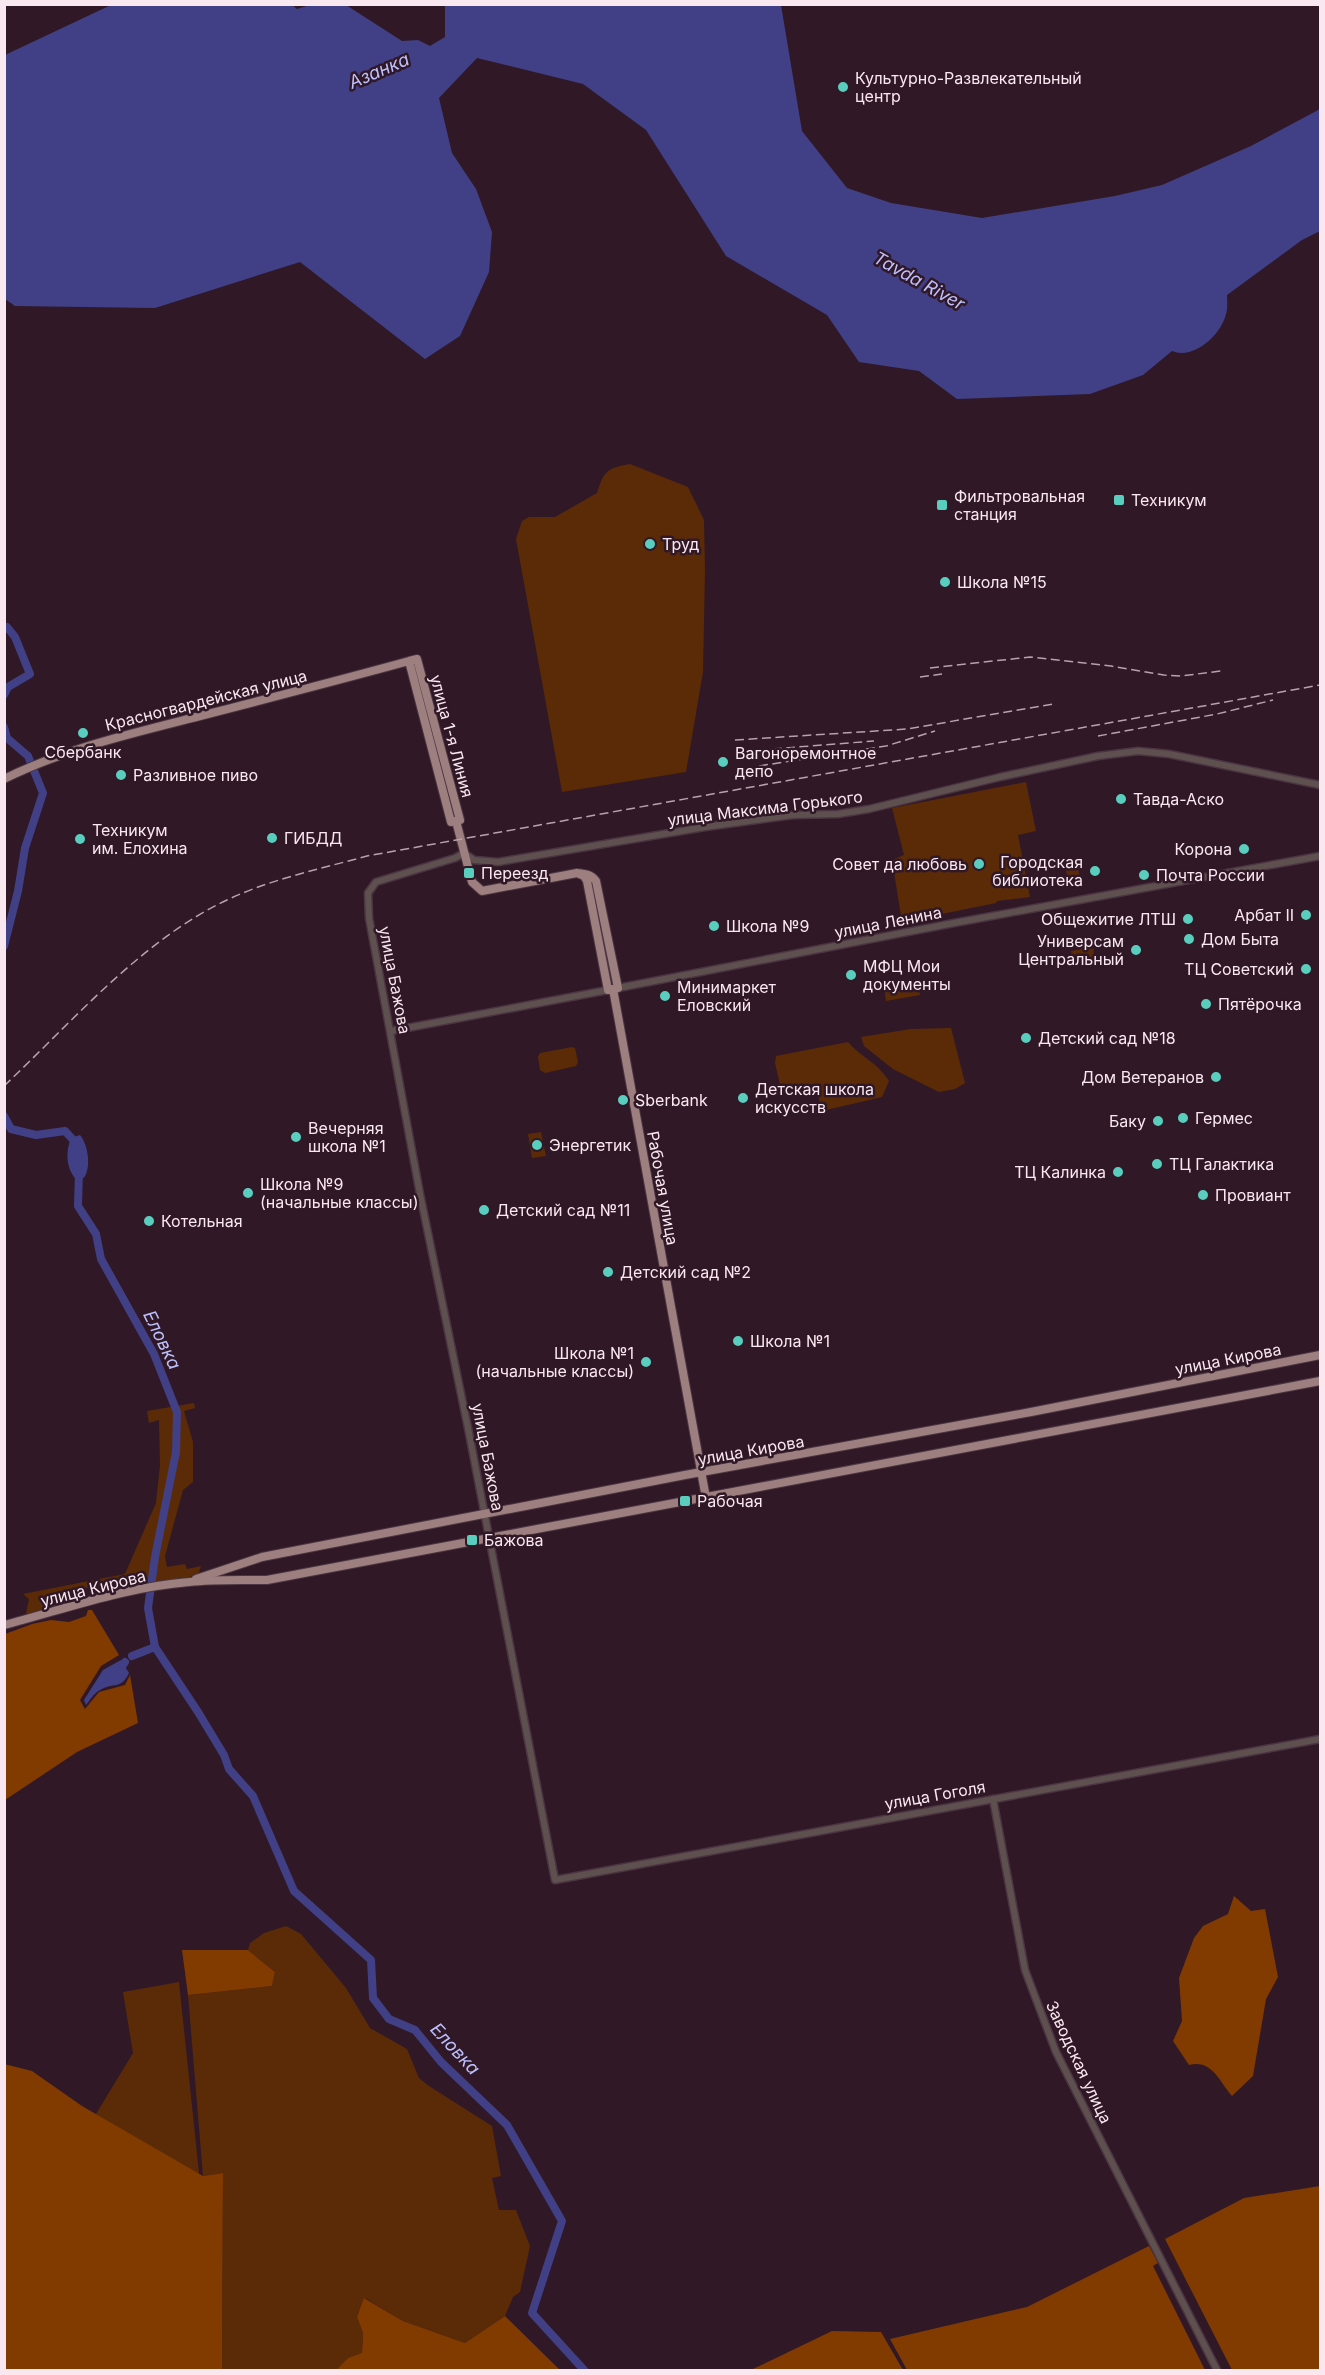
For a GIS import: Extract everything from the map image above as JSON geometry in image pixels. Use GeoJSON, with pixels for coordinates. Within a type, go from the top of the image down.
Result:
{"type":"FeatureCollection","features":[{"type":"Feature","properties":{"kind":"main road","name":"Красногвардейская улица"},"geometry":{"type":"LineString","coordinates":[[4,779],[38,763],[92,743],[413,660]]}},
{"type":"Feature","properties":{"kind":"main road","name":"улица 1-я Линия"},"geometry":{"type":"LineString","coordinates":[[413,660],[472,882],[478,889],[487,892],[577,873]]}},
{"type":"Feature","properties":{"kind":"main road","name":"Рабочая улица"},"geometry":{"type":"LineString","coordinates":[[577,873],[584,876],[587,881],[613,989]]}},
{"type":"Feature","properties":{"kind":"main road","name":"Рабочая улица"},"geometry":{"type":"LineString","coordinates":[[577,873],[590,875],[596,881],[613,989],[706,1498]]}},
{"type":"Feature","properties":{"kind":"main road","name":"улица Кирова"},"geometry":{"type":"LineString","coordinates":[[189,1582],[262,1557],[1042,1410],[1320,1355]]}},
{"type":"Feature","properties":{"kind":"main road","name":"улица Кирова"},"geometry":{"type":"LineString","coordinates":[[4,1625],[134,1591],[189,1582],[267,1580],[1320,1381]]}},
{"type":"Feature","properties":{"kind":"street","name":"улица Максима Горького"},"geometry":{"type":"LineString","coordinates":[[464,853],[474,860],[498,862],[775,818],[838,814],[869,809],[1098,756],[1138,751],[1169,754],[1320,785]]}},
{"type":"Feature","properties":{"kind":"street","name":"улица Бажова"},"geometry":{"type":"LineString","coordinates":[[464,853],[455,858],[382,879],[372,886],[367,898],[420,1194],[485,1514],[555,1880]]}},
{"type":"Feature","properties":{"kind":"street","name":"улица Ленина"},"geometry":{"type":"LineString","coordinates":[[391,1031],[954,923],[1320,856]]}},
{"type":"Feature","properties":{"kind":"street","name":"улица Гоголя"},"geometry":{"type":"LineString","coordinates":[[555,1880],[1320,1739]]}},
{"type":"Feature","properties":{"kind":"street","name":"Заводская улица"},"geometry":{"type":"LineString","coordinates":[[993,1799],[1029,1985],[1056,2052],[1217,2370]]}},
{"type":"Feature","properties":{"kind":"shaded area"},"geometry":{"type":"Polygon","coordinates":[[[630,464],[688,487],[704,520],[703,672],[686,772],[562,792],[516,539],[522,521],[529,517],[555,517],[597,493],[604,475],[611,469],[630,464]]]}},
{"type":"Feature","properties":{"kind":"shaded area"},"geometry":{"type":"Polygon","coordinates":[[[1026,782],[1036,831],[1018,835],[1030,897],[997,901],[902,922],[892,860],[904,855],[892,808],[1026,782]]]}},
{"type":"Feature","properties":{"kind":"shaded area"},"geometry":{"type":"Polygon","coordinates":[[[1077,863],[1080,878],[1068,880],[1065,865],[1077,863]]]}},
{"type":"Feature","properties":{"kind":"shaded area"},"geometry":{"type":"Polygon","coordinates":[[[1093,947],[1095,958],[1073,962],[1071,951],[1093,947]]]}},
{"type":"Feature","properties":{"kind":"shaded area"},"geometry":{"type":"Polygon","coordinates":[[[917,981],[920,995],[886,1001],[884,987],[917,981]]]}},
{"type":"Feature","properties":{"kind":"shaded area"},"geometry":{"type":"Polygon","coordinates":[[[951,1028],[965,1083],[955,1089],[939,1092],[893,1069],[864,1046],[861,1037],[911,1029],[951,1028]]]}},
{"type":"Feature","properties":{"kind":"shaded area"},"geometry":{"type":"Polygon","coordinates":[[[848,1042],[879,1069],[889,1081],[882,1097],[822,1111],[815,1084],[781,1089],[775,1063],[776,1056],[848,1042]]]}},
{"type":"Feature","properties":{"kind":"shaded area"},"geometry":{"type":"Polygon","coordinates":[[[575,1048],[578,1062],[576,1066],[545,1073],[540,1070],[538,1057],[540,1053],[575,1048]]]}},
{"type":"Feature","properties":{"kind":"shaded area","name":"Энергетик"},"geometry":{"type":"Polygon","coordinates":[[[541,1132],[546,1156],[532,1158],[528,1134],[541,1132]]]}},
{"type":"Feature","properties":{"kind":"shaded area"},"geometry":{"type":"Polygon","coordinates":[[[194,1403],[195,1408],[184,1411],[193,1442],[193,1482],[183,1490],[165,1556],[167,1567],[185,1564],[187,1569],[201,1566],[198,1575],[100,1596],[97,1588],[99,1579],[125,1574],[156,1503],[160,1465],[159,1420],[149,1423],[147,1411],[194,1403]]]}},
{"type":"Feature","properties":{"kind":"shaded area"},"geometry":{"type":"Polygon","coordinates":[[[94,1580],[92,1587],[59,1592],[54,1598],[56,1607],[31,1615],[26,1613],[29,1599],[23,1594],[94,1580]]]}},
{"type":"Feature","properties":{"kind":"shaded area"},"geometry":{"type":"Polygon","coordinates":[[[88,1610],[92,1610],[119,1655],[101,1666],[80,1700],[85,1709],[99,1692],[125,1685],[130,1675],[138,1723],[77,1752],[5,1800],[5,1634],[51,1620],[69,1622],[86,1616],[88,1610]]]}},
{"type":"Feature","properties":{"kind":"shaded area"},"geometry":{"type":"Polygon","coordinates":[[[1234,1896],[1251,1911],[1265,1909],[1278,1977],[1266,1999],[1253,2076],[1232,2096],[1209,2068],[1204,2065],[1189,2065],[1173,2041],[1182,2021],[1179,1978],[1194,1938],[1203,1926],[1228,1914],[1234,1896]]]}},
{"type":"Feature","properties":{"kind":"shaded area"},"geometry":{"type":"Polygon","coordinates":[[[286,1926],[301,1934],[346,1988],[370,2028],[407,2049],[419,2078],[492,2126],[501,2176],[492,2178],[499,2210],[516,2210],[530,2246],[520,2292],[513,2297],[505,2316],[465,2343],[403,2321],[365,2298],[357,2317],[363,2333],[362,2354],[348,2358],[336,2370],[222,2370],[223,2173],[203,2176],[188,1995],[272,1986],[275,1972],[248,1950],[250,1943],[264,1933],[286,1926]]]}},
{"type":"Feature","properties":{"kind":"shaded area"},"geometry":{"type":"Polygon","coordinates":[[[182,1950],[248,1950],[275,1972],[272,1986],[188,1995],[182,1950]]]}},
{"type":"Feature","properties":{"kind":"shaded area"},"geometry":{"type":"Polygon","coordinates":[[[179,1982],[200,2182],[96,2114],[133,2053],[123,1992],[179,1982]]]}},
{"type":"Feature","properties":{"kind":"shaded area"},"geometry":{"type":"Polygon","coordinates":[[[4,2064],[32,2071],[82,2106],[203,2176],[223,2173],[222,2370],[5,2370],[4,2064]]]}},
{"type":"Feature","properties":{"kind":"shaded area"},"geometry":{"type":"Polygon","coordinates":[[[1320,2186],[1320,2370],[1232,2370],[1165,2239],[1244,2198],[1320,2186]]]}},
{"type":"Feature","properties":{"kind":"shaded area"},"geometry":{"type":"Polygon","coordinates":[[[1149,2246],[1158,2263],[1153,2266],[1205,2370],[907,2370],[890,2339],[1027,2307],[1149,2246]]]}},
{"type":"Feature","properties":{"kind":"shaded area"},"geometry":{"type":"Polygon","coordinates":[[[364,2298],[403,2321],[465,2343],[505,2316],[560,2370],[336,2370],[348,2358],[362,2353],[363,2333],[357,2317],[364,2298]]]}},
{"type":"Feature","properties":{"kind":"shaded area"},"geometry":{"type":"Polygon","coordinates":[[[832,2331],[881,2332],[903,2370],[751,2370],[832,2331]]]}},
{"type":"Feature","properties":{"kind":"water"},"geometry":{"type":"Polygon","coordinates":[[[291,4],[297,9],[310,5],[346,5],[402,41],[418,40],[430,46],[445,37],[445,5],[781,5],[802,131],[847,188],[891,203],[982,218],[1115,196],[1162,185],[1251,146],[1320,109],[1320,231],[1302,240],[1227,295],[1227,309],[1223,322],[1219,330],[1205,344],[1189,352],[1172,351],[1143,375],[1090,394],[957,399],[919,371],[859,362],[827,315],[726,256],[646,130],[583,84],[477,58],[439,98],[452,153],[476,189],[492,232],[489,272],[460,336],[425,359],[300,262],[155,308],[15,306],[5,299],[5,55],[111,5],[291,4]]]}},
{"type":"Feature","properties":{"kind":"water"},"geometry":{"type":"Polygon","coordinates":[[[80,1135],[86,1148],[88,1164],[85,1175],[79,1182],[71,1173],[67,1156],[71,1138],[80,1135]]]}},
{"type":"Feature","properties":{"kind":"water"},"geometry":{"type":"Polygon","coordinates":[[[121,1660],[129,1673],[123,1682],[98,1691],[86,1705],[84,1700],[103,1670],[121,1660]]]}},
{"type":"Feature","properties":{"kind":"waterway","name":"Еловка"},"geometry":{"type":"LineString","coordinates":[[4,695],[8,687],[30,674],[15,637],[7,627]]}},
{"type":"Feature","properties":{"kind":"waterway","name":"Еловка"},"geometry":{"type":"LineString","coordinates":[[4,727],[7,738],[28,756],[43,793],[25,848],[18,891],[4,946]]}},
{"type":"Feature","properties":{"kind":"waterway","name":"Еловка"},"geometry":{"type":"LineString","coordinates":[[4,1116],[11,1129],[36,1135],[65,1131],[77,1144]]}},
{"type":"Feature","properties":{"kind":"waterway","name":"Еловка"},"geometry":{"type":"LineString","coordinates":[[79,1171],[78,1206],[96,1234],[101,1259],[154,1354],[177,1412],[176,1452],[155,1557],[148,1608],[155,1647],[198,1712],[224,1755],[229,1769],[253,1796],[294,1891],[371,1960],[373,1998],[389,2019],[415,2030],[441,2062],[507,2125],[562,2221],[532,2313],[584,2370]]}},
{"type":"Feature","properties":{"kind":"waterway","name":"Еловка"},"geometry":{"type":"LineString","coordinates":[[132,1656],[155,1647]]}},
{"type":"Feature","properties":{"kind":"railway"},"geometry":{"type":"LineString","coordinates":[[930,668],[1030,657],[1111,666],[1164,675],[1181,676],[1221,671]]}},
{"type":"Feature","properties":{"kind":"railway"},"geometry":{"type":"LineString","coordinates":[[920,677],[942,674]]}},
{"type":"Feature","properties":{"kind":"railway"},"geometry":{"type":"LineString","coordinates":[[4,1086],[109,984],[166,937],[227,900],[278,880],[367,856],[1320,685]]}},
{"type":"Feature","properties":{"kind":"railway"},"geometry":{"type":"LineString","coordinates":[[1098,736],[1217,714],[1273,700]]}},
{"type":"Feature","properties":{"kind":"railway"},"geometry":{"type":"LineString","coordinates":[[735,740],[907,729],[1053,704]]}},
{"type":"Feature","properties":{"kind":"railway"},"geometry":{"type":"LineString","coordinates":[[759,766],[886,746],[935,731]]}},
{"type":"Feature","properties":{"kind":"railway"},"geometry":{"type":"LineString","coordinates":[[759,750],[874,741]]}},
{"type":"Feature","properties":{"kind":"place","name":"Культурно-Развлекательный центр"},"geometry":{"type":"Point","coordinates":[843,87]}},
{"type":"Feature","properties":{"kind":"place","name":"Техникум"},"geometry":{"type":"Point","coordinates":[1119,500]}},
{"type":"Feature","properties":{"kind":"place","name":"Фильтровальная станция"},"geometry":{"type":"Point","coordinates":[942,505]}},
{"type":"Feature","properties":{"kind":"place","name":"Труд"},"geometry":{"type":"Point","coordinates":[650,544]}},
{"type":"Feature","properties":{"kind":"place","name":"Школа №15"},"geometry":{"type":"Point","coordinates":[945,582]}},
{"type":"Feature","properties":{"kind":"place","name":"Сбербанк"},"geometry":{"type":"Point","coordinates":[83,733]}},
{"type":"Feature","properties":{"kind":"place","name":"Вагоноремонтное депо"},"geometry":{"type":"Point","coordinates":[723,762]}},
{"type":"Feature","properties":{"kind":"place","name":"Разливное пиво"},"geometry":{"type":"Point","coordinates":[121,775]}},
{"type":"Feature","properties":{"kind":"place","name":"Тавда-Аско"},"geometry":{"type":"Point","coordinates":[1121,799]}},
{"type":"Feature","properties":{"kind":"place","name":"ГИБДД"},"geometry":{"type":"Point","coordinates":[272,838]}},
{"type":"Feature","properties":{"kind":"place","name":"Техникум им. Елохина"},"geometry":{"type":"Point","coordinates":[80,839]}},
{"type":"Feature","properties":{"kind":"place","name":"Корона"},"geometry":{"type":"Point","coordinates":[1244,849]}},
{"type":"Feature","properties":{"kind":"place","name":"Совет да любовь"},"geometry":{"type":"Point","coordinates":[979,864]}},
{"type":"Feature","properties":{"kind":"place","name":"Городская библиотека"},"geometry":{"type":"Point","coordinates":[1095,871]}},
{"type":"Feature","properties":{"kind":"place","name":"Переезд"},"geometry":{"type":"Point","coordinates":[469,873]}},
{"type":"Feature","properties":{"kind":"place","name":"Почта России"},"geometry":{"type":"Point","coordinates":[1144,875]}},
{"type":"Feature","properties":{"kind":"place","name":"Арбат II"},"geometry":{"type":"Point","coordinates":[1306,915]}},
{"type":"Feature","properties":{"kind":"place","name":"Общежитие ЛТШ"},"geometry":{"type":"Point","coordinates":[1188,919]}},
{"type":"Feature","properties":{"kind":"place","name":"Школа №9"},"geometry":{"type":"Point","coordinates":[714,926]}},
{"type":"Feature","properties":{"kind":"place","name":"Дом Быта"},"geometry":{"type":"Point","coordinates":[1189,939]}},
{"type":"Feature","properties":{"kind":"place","name":"Универсам Центральный"},"geometry":{"type":"Point","coordinates":[1136,950]}},
{"type":"Feature","properties":{"kind":"place","name":"ТЦ Советский"},"geometry":{"type":"Point","coordinates":[1306,969]}},
{"type":"Feature","properties":{"kind":"place","name":"МФЦ Мои документы"},"geometry":{"type":"Point","coordinates":[851,975]}},
{"type":"Feature","properties":{"kind":"place","name":"Минимаркет Еловский"},"geometry":{"type":"Point","coordinates":[665,996]}},
{"type":"Feature","properties":{"kind":"place","name":"Пятёрочка"},"geometry":{"type":"Point","coordinates":[1206,1004]}},
{"type":"Feature","properties":{"kind":"place","name":"Детский сад №18"},"geometry":{"type":"Point","coordinates":[1026,1038]}},
{"type":"Feature","properties":{"kind":"place","name":"Дом Ветеранов"},"geometry":{"type":"Point","coordinates":[1216,1077]}},
{"type":"Feature","properties":{"kind":"place","name":"Детская школа искусств"},"geometry":{"type":"Point","coordinates":[743,1098]}},
{"type":"Feature","properties":{"kind":"place","name":"Sberbank"},"geometry":{"type":"Point","coordinates":[623,1100]}},
{"type":"Feature","properties":{"kind":"place","name":"Гермес"},"geometry":{"type":"Point","coordinates":[1183,1118]}},
{"type":"Feature","properties":{"kind":"place","name":"Баку"},"geometry":{"type":"Point","coordinates":[1158,1121]}},
{"type":"Feature","properties":{"kind":"place","name":"Вечерняя школа №1"},"geometry":{"type":"Point","coordinates":[296,1137]}},
{"type":"Feature","properties":{"kind":"place","name":"Энергетик"},"geometry":{"type":"Point","coordinates":[537,1145]}},
{"type":"Feature","properties":{"kind":"place","name":"ТЦ Галактика"},"geometry":{"type":"Point","coordinates":[1157,1164]}},
{"type":"Feature","properties":{"kind":"place","name":"ТЦ Калинка"},"geometry":{"type":"Point","coordinates":[1118,1172]}},
{"type":"Feature","properties":{"kind":"place","name":"Школа №9 (начальные классы)"},"geometry":{"type":"Point","coordinates":[248,1193]}},
{"type":"Feature","properties":{"kind":"place","name":"Провиант"},"geometry":{"type":"Point","coordinates":[1203,1195]}},
{"type":"Feature","properties":{"kind":"place","name":"Детский сад №11"},"geometry":{"type":"Point","coordinates":[484,1210]}},
{"type":"Feature","properties":{"kind":"place","name":"Котельная"},"geometry":{"type":"Point","coordinates":[149,1221]}},
{"type":"Feature","properties":{"kind":"place","name":"Детский сад №2"},"geometry":{"type":"Point","coordinates":[608,1272]}},
{"type":"Feature","properties":{"kind":"place","name":"Школа №1"},"geometry":{"type":"Point","coordinates":[738,1341]}},
{"type":"Feature","properties":{"kind":"place","name":"Школа №1 (начальные классы)"},"geometry":{"type":"Point","coordinates":[646,1362]}},
{"type":"Feature","properties":{"kind":"place","name":"Рабочая"},"geometry":{"type":"Point","coordinates":[685,1501]}},
{"type":"Feature","properties":{"kind":"place","name":"Бажова"},"geometry":{"type":"Point","coordinates":[472,1540]}},
{"type":"Feature","properties":{"kind":"water label","name":"Азанка"},"geometry":{"type":"Point","coordinates":[379,71]}},
{"type":"Feature","properties":{"kind":"water label","name":"Tavda River"},"geometry":{"type":"Point","coordinates":[919,281]}}]}
